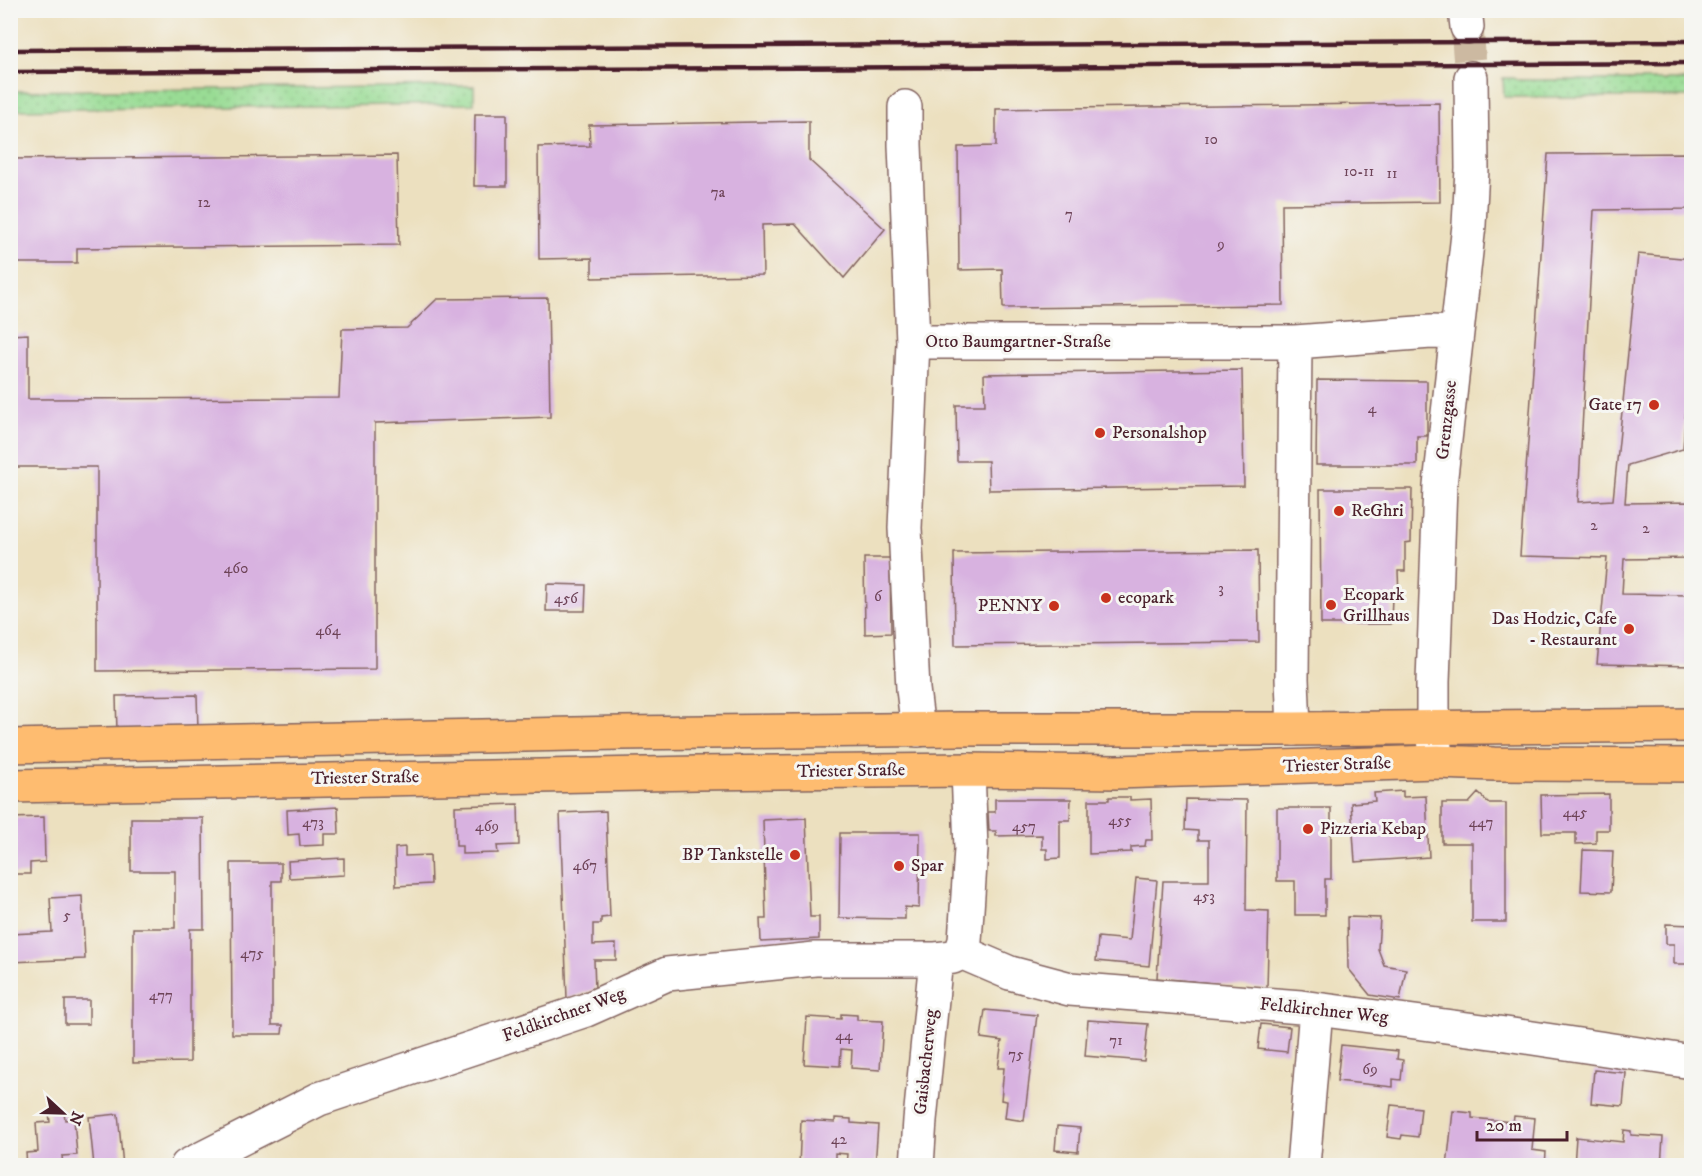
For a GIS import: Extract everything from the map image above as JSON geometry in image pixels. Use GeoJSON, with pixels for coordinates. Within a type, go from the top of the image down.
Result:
{"type":"FeatureCollection","features":[{"type":"Feature","properties":{"kind":"main road","name":"Triester Straße"},"geometry":{"type":"LineString","coordinates":[[10,746],[918,730],[1692,725]]}},
{"type":"Feature","properties":{"kind":"main road","name":"Triester Straße"},"geometry":{"type":"LineString","coordinates":[[10,786],[685,773],[968,770],[1116,772],[1437,762],[1692,765]]}},
{"type":"Feature","properties":{"kind":"street","name":"Grenzgasse"},"geometry":{"type":"LineString","coordinates":[[1437,762],[1433,728],[1440,485],[1469,225],[1472,169],[1472,78]]}},
{"type":"Feature","properties":{"kind":"street"},"geometry":{"type":"LineString","coordinates":[[905,106],[904,146],[913,342]]}},
{"type":"Feature","properties":{"kind":"street","name":"Otto Baumgartner-Straße"},"geometry":{"type":"LineString","coordinates":[[918,730],[913,689],[905,528],[913,342],[1295,342],[1431,332],[1457,333]]}},
{"type":"Feature","properties":{"kind":"street"},"geometry":{"type":"LineString","coordinates":[[1294,729],[1292,668],[1295,342]]}},
{"type":"Feature","properties":{"kind":"street"},"geometry":{"type":"LineString","coordinates":[[948,956],[965,941],[971,849],[968,770]]}},
{"type":"Feature","properties":{"kind":"street","name":"Feldkirchner Weg"},"geometry":{"type":"LineString","coordinates":[[187,1166],[320,1099],[586,1010],[667,974],[815,959],[948,956],[1070,989],[1316,1009],[1692,1062]]}},
{"type":"Feature","properties":{"kind":"street","name":"Gaisbacherweg"},"geometry":{"type":"LineString","coordinates":[[917,1166],[920,1120],[948,956]]}},
{"type":"Feature","properties":{"kind":"street"},"geometry":{"type":"LineString","coordinates":[[1303,1166],[1316,1009]]}},
{"type":"Feature","properties":{"kind":"green space"},"geometry":{"type":"Polygon","coordinates":[[[1503,78],[1518,80],[1691,80],[1691,97],[1504,97],[1503,78]]]}},
{"type":"Feature","properties":{"kind":"green space"},"geometry":{"type":"Polygon","coordinates":[[[474,86],[474,104],[11,110],[11,91],[474,86]]]}},
{"type":"Feature","properties":{"kind":"building"},"geometry":{"type":"Polygon","coordinates":[[[1439,103],[1440,202],[1282,204],[1283,305],[1003,308],[1002,269],[959,270],[958,147],[996,146],[996,109],[1439,103]]]}},
{"type":"Feature","properties":{"kind":"building"},"geometry":{"type":"Polygon","coordinates":[[[475,114],[507,114],[507,186],[474,186],[475,114]]]}},
{"type":"Feature","properties":{"kind":"building"},"geometry":{"type":"Polygon","coordinates":[[[809,121],[809,160],[885,229],[844,278],[795,224],[762,225],[763,275],[592,278],[592,258],[539,259],[538,147],[590,146],[589,125],[809,121]]]}},
{"type":"Feature","properties":{"kind":"building","name":"Gate 17"},"geometry":{"type":"Polygon","coordinates":[[[1692,153],[1692,209],[1594,210],[1578,502],[1613,500],[1638,254],[1692,259],[1692,326],[1683,449],[1628,465],[1625,503],[1692,502],[1692,558],[1624,559],[1622,594],[1692,595],[1692,666],[1597,664],[1607,558],[1520,556],[1548,154],[1692,153]]]}},
{"type":"Feature","properties":{"kind":"building"},"geometry":{"type":"Polygon","coordinates":[[[397,155],[399,245],[77,248],[77,263],[10,263],[10,159],[397,155]]]}},
{"type":"Feature","properties":{"kind":"building"},"geometry":{"type":"Polygon","coordinates":[[[548,298],[550,417],[375,423],[375,669],[97,671],[97,467],[10,467],[10,335],[28,334],[28,399],[339,398],[342,329],[407,328],[437,299],[548,298]]]}},
{"type":"Feature","properties":{"kind":"building","name":"Personalshop"},"geometry":{"type":"Polygon","coordinates":[[[1242,370],[1244,486],[989,490],[988,461],[957,461],[956,405],[985,405],[984,374],[1242,370]]]}},
{"type":"Feature","properties":{"kind":"building"},"geometry":{"type":"Polygon","coordinates":[[[1317,380],[1427,381],[1427,436],[1417,436],[1417,465],[1316,465],[1317,380]]]}},
{"type":"Feature","properties":{"kind":"building"},"geometry":{"type":"Polygon","coordinates":[[[1320,489],[1412,489],[1411,542],[1405,543],[1405,571],[1398,571],[1399,596],[1392,596],[1391,624],[1321,624],[1320,489]]]}},
{"type":"Feature","properties":{"kind":"building","name":"ecopark"},"geometry":{"type":"Polygon","coordinates":[[[1258,550],[1259,642],[955,645],[954,553],[1258,550]]]}},
{"type":"Feature","properties":{"kind":"building"},"geometry":{"type":"Polygon","coordinates":[[[864,558],[890,558],[891,633],[865,634],[864,558]]]}},
{"type":"Feature","properties":{"kind":"building"},"geometry":{"type":"Polygon","coordinates":[[[547,584],[586,585],[585,611],[546,611],[547,584]]]}},
{"type":"Feature","properties":{"kind":"building"},"geometry":{"type":"Polygon","coordinates":[[[197,695],[198,730],[117,732],[116,696],[197,695]]]}},
{"type":"Feature","properties":{"kind":"building"},"geometry":{"type":"Polygon","coordinates":[[[1403,791],[1403,797],[1426,796],[1429,857],[1355,862],[1351,803],[1375,801],[1374,793],[1403,791]]]}},
{"type":"Feature","properties":{"kind":"building"},"geometry":{"type":"Polygon","coordinates":[[[1478,793],[1489,803],[1506,803],[1506,922],[1472,922],[1472,843],[1442,843],[1442,803],[1469,803],[1478,793]]]}},
{"type":"Feature","properties":{"kind":"building"},"geometry":{"type":"Polygon","coordinates":[[[1609,794],[1609,830],[1596,830],[1596,843],[1576,844],[1576,833],[1542,833],[1541,795],[1609,794]]]}},
{"type":"Feature","properties":{"kind":"building"},"geometry":{"type":"Polygon","coordinates":[[[1109,797],[1130,797],[1130,800],[1151,799],[1152,840],[1146,840],[1145,846],[1131,847],[1131,852],[1089,854],[1089,800],[1109,800],[1109,797]]]}},
{"type":"Feature","properties":{"kind":"building"},"geometry":{"type":"Polygon","coordinates":[[[995,799],[1071,799],[1070,820],[1060,820],[1060,858],[1047,859],[1047,849],[1042,849],[1042,835],[996,836],[996,831],[989,831],[988,812],[995,812],[995,799]]]}},
{"type":"Feature","properties":{"kind":"building"},"geometry":{"type":"Polygon","coordinates":[[[1186,799],[1247,800],[1246,910],[1269,911],[1267,988],[1157,978],[1163,881],[1209,881],[1209,840],[1198,840],[1198,831],[1185,830],[1186,799]]]}},
{"type":"Feature","properties":{"kind":"building"},"geometry":{"type":"Polygon","coordinates":[[[518,804],[519,845],[497,846],[498,853],[462,854],[462,846],[456,846],[455,806],[518,804]]]}},
{"type":"Feature","properties":{"kind":"building"},"geometry":{"type":"Polygon","coordinates":[[[338,807],[339,834],[324,834],[324,845],[300,846],[299,834],[288,835],[287,810],[338,807]]]}},
{"type":"Feature","properties":{"kind":"building"},"geometry":{"type":"Polygon","coordinates":[[[1277,808],[1331,808],[1331,879],[1325,879],[1325,915],[1295,915],[1295,881],[1277,881],[1277,808]]]}},
{"type":"Feature","properties":{"kind":"building"},"geometry":{"type":"Polygon","coordinates":[[[606,811],[610,917],[601,918],[601,924],[593,924],[593,945],[616,944],[616,960],[594,960],[595,989],[567,999],[560,813],[606,811]]]}},
{"type":"Feature","properties":{"kind":"building"},"geometry":{"type":"Polygon","coordinates":[[[44,817],[45,862],[30,863],[30,874],[10,874],[10,818],[44,817]]]}},
{"type":"Feature","properties":{"kind":"building"},"geometry":{"type":"Polygon","coordinates":[[[131,818],[203,818],[204,929],[190,929],[190,1062],[133,1063],[133,928],[175,928],[175,871],[131,871],[131,818]]]}},
{"type":"Feature","properties":{"kind":"building"},"geometry":{"type":"Polygon","coordinates":[[[806,818],[810,917],[819,917],[819,939],[761,942],[760,919],[766,919],[763,820],[806,818]]]}},
{"type":"Feature","properties":{"kind":"building"},"geometry":{"type":"Polygon","coordinates":[[[840,833],[920,833],[919,908],[905,907],[905,919],[839,918],[840,833]]]}},
{"type":"Feature","properties":{"kind":"building"},"geometry":{"type":"Polygon","coordinates":[[[405,847],[405,856],[430,855],[431,884],[396,886],[395,848],[405,847]]]}},
{"type":"Feature","properties":{"kind":"building"},"geometry":{"type":"Polygon","coordinates":[[[1583,850],[1613,851],[1611,892],[1581,891],[1583,850]]]}},
{"type":"Feature","properties":{"kind":"building"},"geometry":{"type":"Polygon","coordinates":[[[344,858],[344,875],[289,878],[288,861],[344,858]]]}},
{"type":"Feature","properties":{"kind":"building"},"geometry":{"type":"Polygon","coordinates":[[[231,863],[281,863],[281,881],[272,881],[272,1025],[283,1025],[282,1034],[232,1034],[231,863]]]}},
{"type":"Feature","properties":{"kind":"building"},"geometry":{"type":"Polygon","coordinates":[[[1136,878],[1157,880],[1149,966],[1096,961],[1098,937],[1130,940],[1136,878]]]}},
{"type":"Feature","properties":{"kind":"building"},"geometry":{"type":"Polygon","coordinates":[[[82,896],[85,959],[10,962],[10,934],[52,932],[50,898],[82,896]]]}},
{"type":"Feature","properties":{"kind":"building"},"geometry":{"type":"Polygon","coordinates":[[[1347,917],[1380,918],[1378,949],[1384,965],[1406,969],[1400,1000],[1370,995],[1348,968],[1347,917]]]}},
{"type":"Feature","properties":{"kind":"building"},"geometry":{"type":"Polygon","coordinates":[[[1666,924],[1692,925],[1692,964],[1674,964],[1674,944],[1666,944],[1666,924]]]}},
{"type":"Feature","properties":{"kind":"building"},"geometry":{"type":"Polygon","coordinates":[[[65,1000],[89,1000],[89,1024],[65,1024],[65,1000]]]}},
{"type":"Feature","properties":{"kind":"building"},"geometry":{"type":"Polygon","coordinates":[[[985,1010],[1037,1015],[1024,1121],[1005,1118],[1007,1101],[1001,1100],[1004,1068],[998,1068],[1002,1041],[981,1038],[985,1010]]]}},
{"type":"Feature","properties":{"kind":"building"},"geometry":{"type":"Polygon","coordinates":[[[841,1014],[857,1015],[857,1020],[883,1021],[880,1070],[851,1068],[852,1050],[841,1049],[840,1066],[804,1064],[807,1017],[841,1019],[841,1014]]]}},
{"type":"Feature","properties":{"kind":"building"},"geometry":{"type":"Polygon","coordinates":[[[1088,1020],[1148,1024],[1144,1061],[1085,1056],[1088,1020]]]}},
{"type":"Feature","properties":{"kind":"building"},"geometry":{"type":"Polygon","coordinates":[[[1261,1024],[1290,1027],[1287,1052],[1258,1049],[1261,1024]]]}},
{"type":"Feature","properties":{"kind":"building"},"geometry":{"type":"Polygon","coordinates":[[[1341,1045],[1398,1051],[1397,1059],[1403,1060],[1401,1080],[1393,1079],[1393,1087],[1337,1081],[1341,1045]]]}},
{"type":"Feature","properties":{"kind":"building"},"geometry":{"type":"Polygon","coordinates":[[[1594,1070],[1626,1073],[1623,1106],[1591,1103],[1594,1070]]]}},
{"type":"Feature","properties":{"kind":"building"},"geometry":{"type":"Polygon","coordinates":[[[1391,1105],[1421,1108],[1418,1137],[1402,1135],[1401,1139],[1387,1137],[1391,1105]]]}},
{"type":"Feature","properties":{"kind":"building"},"geometry":{"type":"Polygon","coordinates":[[[64,1111],[65,1120],[74,1119],[77,1155],[62,1156],[63,1166],[27,1166],[26,1153],[38,1152],[36,1123],[50,1122],[49,1112],[64,1111]]]}},
{"type":"Feature","properties":{"kind":"building"},"geometry":{"type":"Polygon","coordinates":[[[1453,1111],[1472,1113],[1472,1118],[1513,1122],[1514,1116],[1535,1118],[1532,1150],[1546,1152],[1545,1166],[1447,1166],[1453,1111]]]}},
{"type":"Feature","properties":{"kind":"building"},"geometry":{"type":"Polygon","coordinates":[[[118,1114],[123,1166],[94,1166],[89,1117],[118,1114]]]}},
{"type":"Feature","properties":{"kind":"building"},"geometry":{"type":"Polygon","coordinates":[[[835,1118],[851,1119],[851,1123],[878,1125],[875,1166],[846,1166],[847,1154],[835,1153],[835,1166],[799,1166],[801,1120],[835,1122],[835,1118]]]}},
{"type":"Feature","properties":{"kind":"building"},"geometry":{"type":"Polygon","coordinates":[[[1057,1126],[1080,1128],[1078,1152],[1055,1150],[1057,1126]]]}},
{"type":"Feature","properties":{"kind":"building"},"geometry":{"type":"Polygon","coordinates":[[[1624,1130],[1631,1131],[1631,1135],[1663,1137],[1661,1166],[1574,1166],[1576,1137],[1623,1142],[1624,1130]]]}},
{"type":"Feature","properties":{"kind":"tunnel"},"geometry":{"type":"LineString","coordinates":[[1467,27],[1471,78]]}},
{"type":"Feature","properties":{"kind":"railway"},"geometry":{"type":"LineString","coordinates":[[10,50],[1692,41]]}},
{"type":"Feature","properties":{"kind":"railway"},"geometry":{"type":"LineString","coordinates":[[10,72],[1692,63]]}},
{"type":"Feature","properties":{"kind":"place","name":"Gate 17"},"geometry":{"type":"Point","coordinates":[1654,405]}},
{"type":"Feature","properties":{"kind":"place","name":"Personalshop"},"geometry":{"type":"Point","coordinates":[1100,433]}},
{"type":"Feature","properties":{"kind":"place","name":"ReGhri"},"geometry":{"type":"Point","coordinates":[1339,511]}},
{"type":"Feature","properties":{"kind":"place","name":"ecopark"},"geometry":{"type":"Point","coordinates":[1106,598]}},
{"type":"Feature","properties":{"kind":"place","name":"Ecopark Grillhaus"},"geometry":{"type":"Point","coordinates":[1331,605]}},
{"type":"Feature","properties":{"kind":"place","name":"PENNY"},"geometry":{"type":"Point","coordinates":[1054,606]}},
{"type":"Feature","properties":{"kind":"place","name":"Das Hodzic, Cafe - Restaurant"},"geometry":{"type":"Point","coordinates":[1629,629]}},
{"type":"Feature","properties":{"kind":"place","name":"Pizzeria Kebap"},"geometry":{"type":"Point","coordinates":[1308,829]}},
{"type":"Feature","properties":{"kind":"place","name":"BP Tankstelle"},"geometry":{"type":"Point","coordinates":[795,855]}},
{"type":"Feature","properties":{"kind":"place","name":"Spar"},"geometry":{"type":"Point","coordinates":[899,866]}}]}
